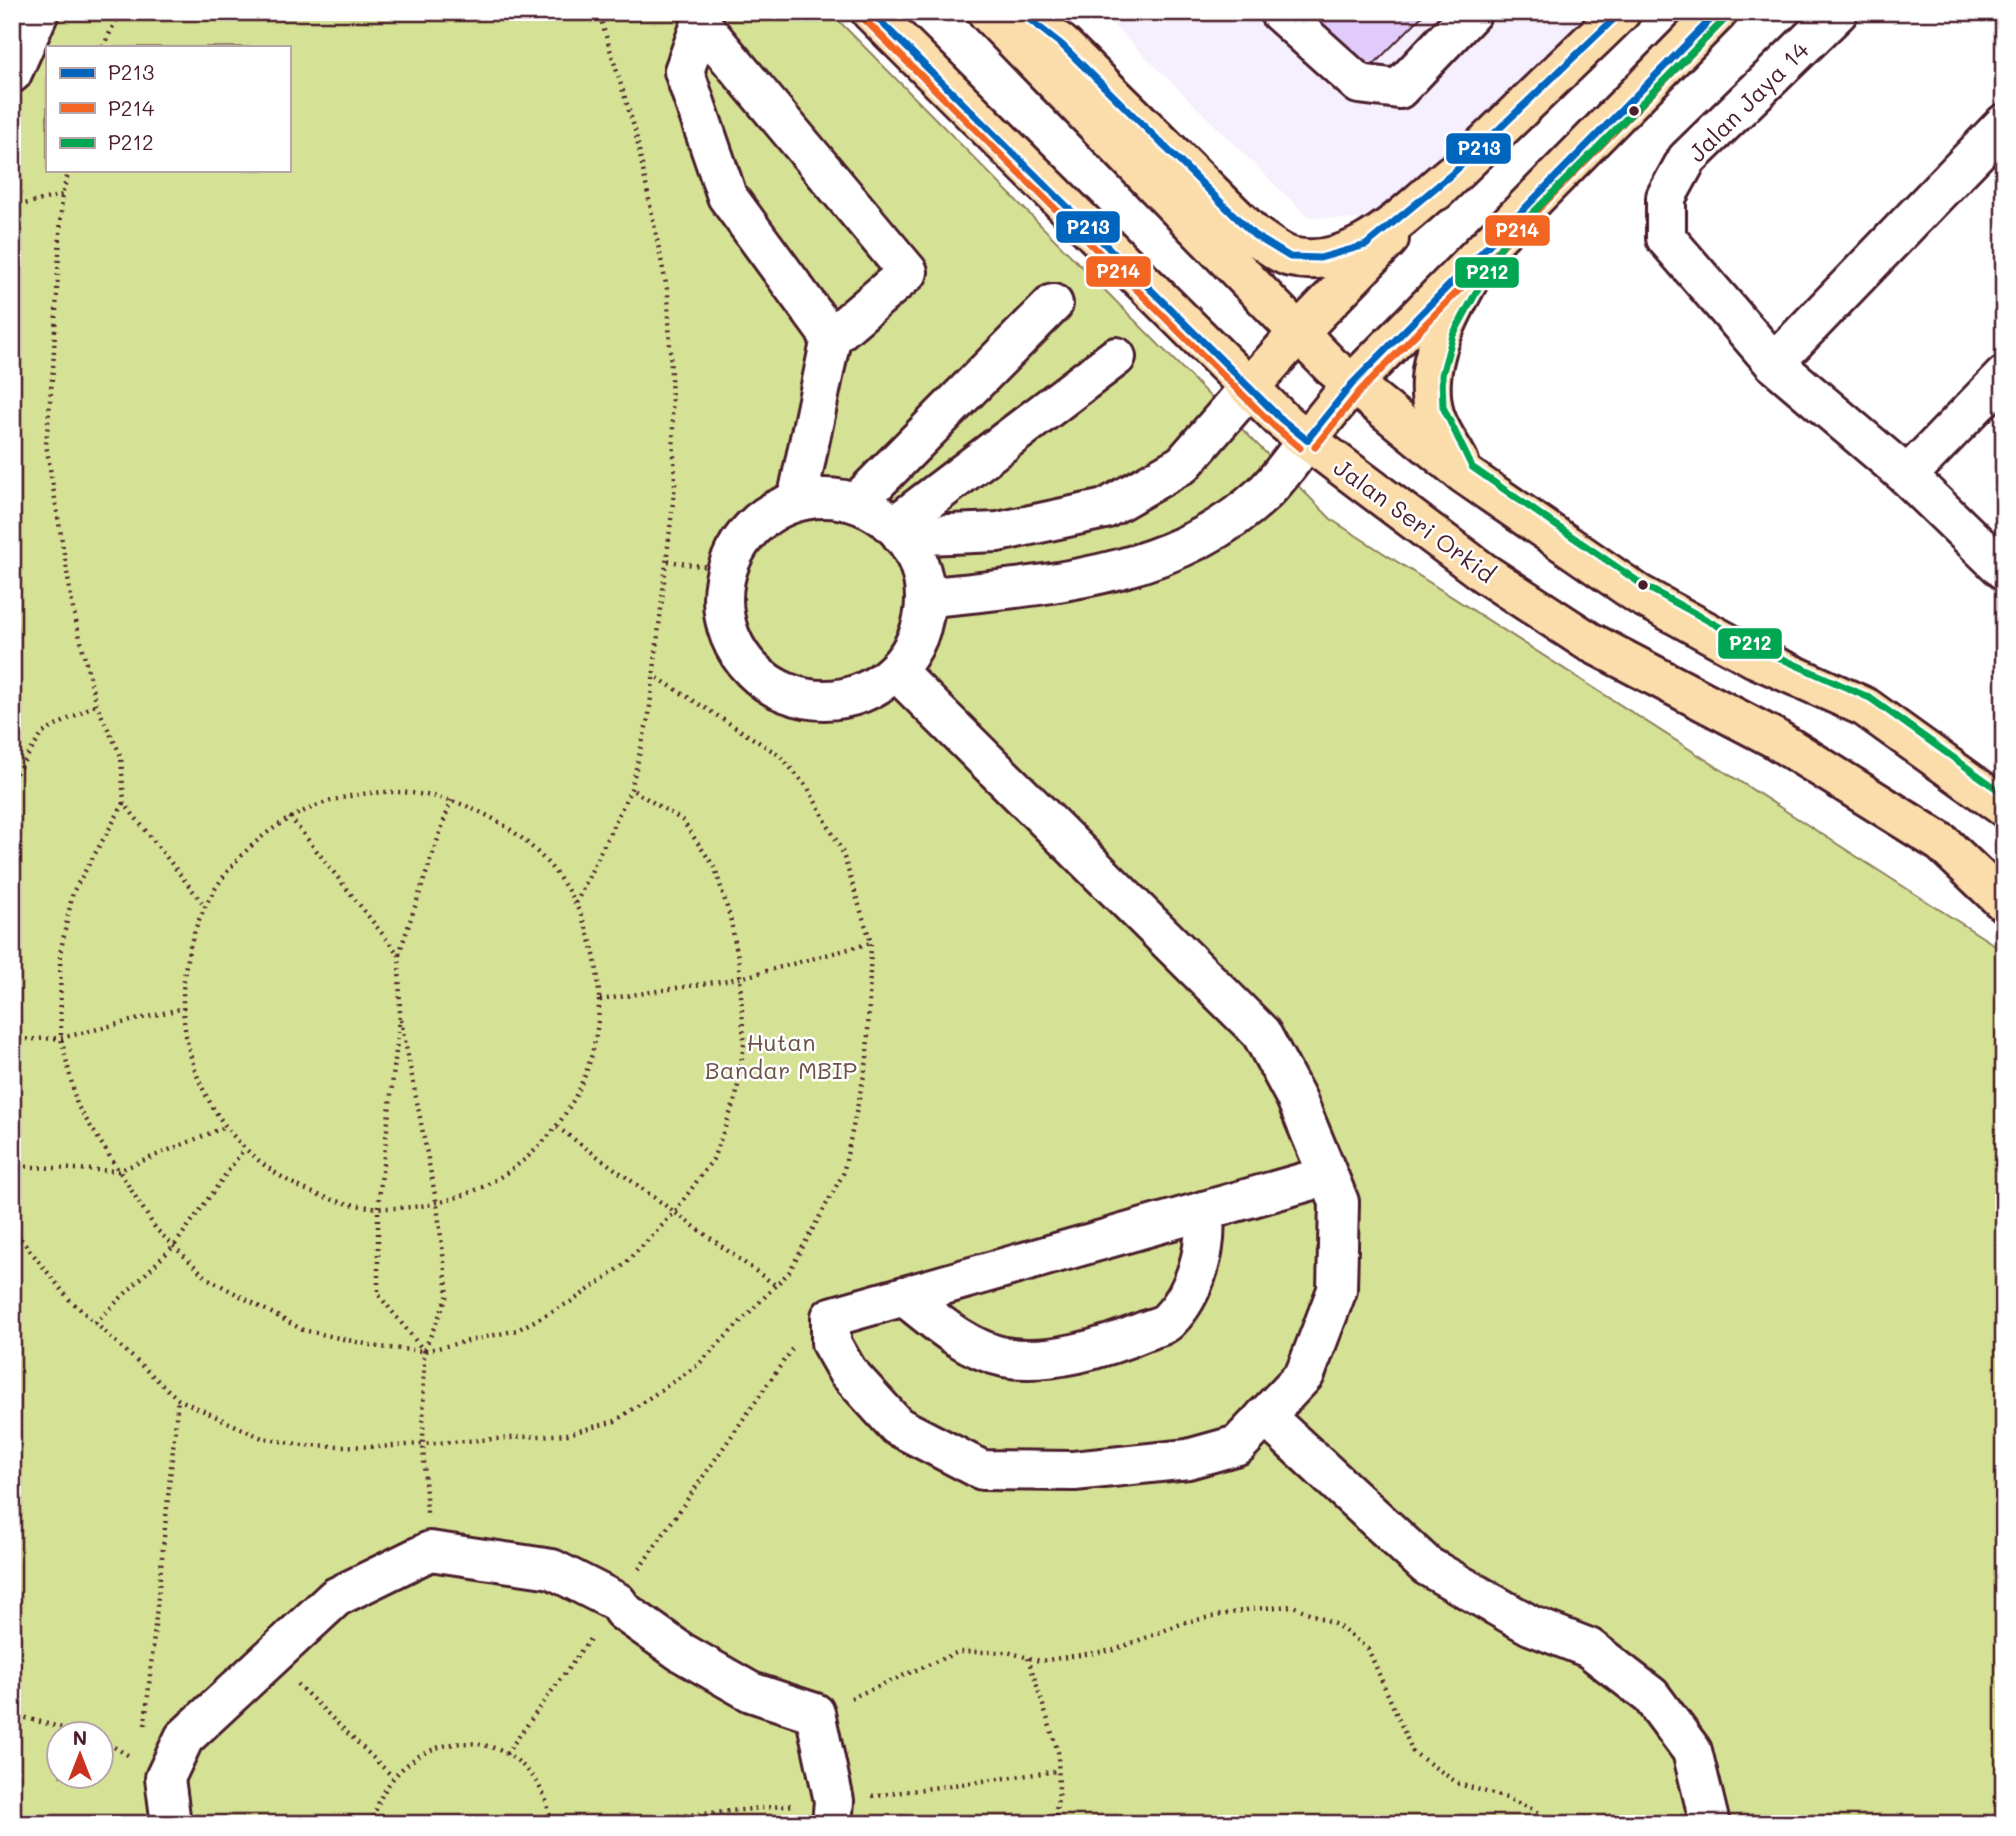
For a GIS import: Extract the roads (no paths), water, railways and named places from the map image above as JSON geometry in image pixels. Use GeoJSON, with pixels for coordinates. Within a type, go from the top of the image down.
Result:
{"type":"FeatureCollection","features":[{"type":"Feature","properties":{"kind":"main road","name":"Jalan Seri Orkid"},"geometry":{"type":"LineString","coordinates":[[871,12],[1250,388],[1307,440],[1484,573],[1588,641],[1774,738],[1942,843],[2004,902]]}},
{"type":"Feature","properties":{"kind":"main road"},"geometry":{"type":"LineString","coordinates":[[987,12],[1298,333],[1352,384],[1464,474],[1637,594],[1755,658],[1865,707],[2004,807]]}},
{"type":"Feature","properties":{"kind":"main road"},"geometry":{"type":"LineString","coordinates":[[1020,12],[1062,46],[1254,235],[1290,257],[1320,258],[1366,245],[1452,174]]}},
{"type":"Feature","properties":{"kind":"main road"},"geometry":{"type":"LineString","coordinates":[[1250,388],[1298,333],[1452,174],[1620,12]]}},
{"type":"Feature","properties":{"kind":"main road"},"geometry":{"type":"LineString","coordinates":[[1307,440],[1352,384],[1718,12]]}},
{"type":"Feature","properties":{"kind":"main road"},"geometry":{"type":"LineString","coordinates":[[1464,474],[1433,410],[1431,374],[1443,331],[1494,237]]}},
{"type":"Feature","properties":{"kind":"street"},"geometry":{"type":"LineString","coordinates":[[12,73],[39,12]]}},
{"type":"Feature","properties":{"kind":"street"},"geometry":{"type":"LineString","coordinates":[[1279,12],[1359,84],[1399,89],[1472,12]]}},
{"type":"Feature","properties":{"kind":"street","name":"Jalan Jaya 14"},"geometry":{"type":"LineString","coordinates":[[1774,363],[1666,238],[1666,197],[1687,159],[1838,12]]}},
{"type":"Feature","properties":{"kind":"street"},"geometry":{"type":"LineString","coordinates":[[695,18],[684,71],[726,196],[831,338]]}},
{"type":"Feature","properties":{"kind":"street"},"geometry":{"type":"LineString","coordinates":[[695,18],[908,272],[831,338],[797,501]]}},
{"type":"Feature","properties":{"kind":"street"},"geometry":{"type":"LineString","coordinates":[[2004,124],[1774,363],[1907,476],[2004,570]]}},
{"type":"Feature","properties":{"kind":"street"},"geometry":{"type":"LineString","coordinates":[[858,501],[1053,304]]}},
{"type":"Feature","properties":{"kind":"street"},"geometry":{"type":"LineString","coordinates":[[898,531],[1116,358]]}},
{"type":"Feature","properties":{"kind":"street"},"geometry":{"type":"LineString","coordinates":[[1907,476],[2004,376]]}},
{"type":"Feature","properties":{"kind":"street"},"geometry":{"type":"LineString","coordinates":[[898,531],[998,531],[1105,509],[1183,464],[1250,388]]}},
{"type":"Feature","properties":{"kind":"street"},"geometry":{"type":"LineString","coordinates":[[925,598],[1054,583],[1144,562],[1179,548],[1203,538],[1263,494],[1307,440]]}},
{"type":"Feature","properties":{"kind":"street"},"geometry":{"type":"LineString","coordinates":[[832,498],[858,501],[888,518],[914,551],[925,582],[925,614],[915,645],[896,671],[869,690],[838,700],[804,698],[774,687],[748,667],[730,638],[723,604],[726,570],[741,540],[749,531],[766,516],[797,501],[832,498]]}},
{"type":"Feature","properties":{"kind":"street"},"geometry":{"type":"LineString","coordinates":[[896,671],[1261,1033],[1296,1098],[1339,1202],[1337,1290],[1305,1374],[1238,1445],[1188,1459],[1074,1471],[982,1470],[897,1426],[848,1371],[831,1343],[831,1317],[1328,1176]]}},
{"type":"Feature","properties":{"kind":"street"},"geometry":{"type":"LineString","coordinates":[[904,1296],[954,1336],[1003,1357],[1060,1357],[1116,1343],[1168,1322],[1195,1282],[1205,1225],[1203,1211]]}},
{"type":"Feature","properties":{"kind":"street"},"geometry":{"type":"LineString","coordinates":[[1265,1416],[1427,1566],[1530,1625],[1589,1648],[1651,1696],[1692,1751],[1710,1824]]}},
{"type":"Feature","properties":{"kind":"street"},"geometry":{"type":"LineString","coordinates":[[171,1824],[165,1778],[184,1738],[336,1597],[430,1551],[552,1569],[617,1602],[623,1611],[681,1652],[751,1692],[815,1713],[833,1813]]}},
{"type":"Feature","properties":{"kind":"park label","name":"Hutan Bandar MBIP"},"geometry":{"type":"Point","coordinates":[781,1055]}}]}
